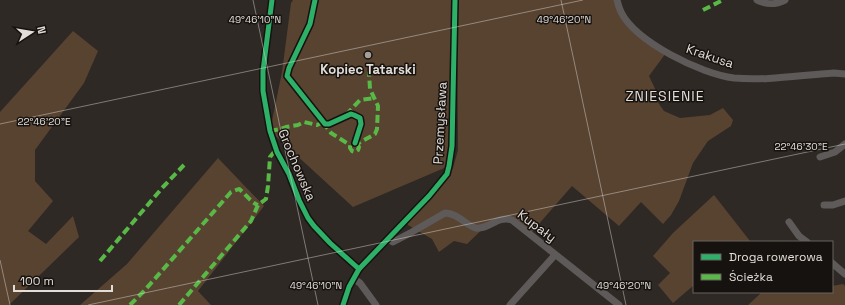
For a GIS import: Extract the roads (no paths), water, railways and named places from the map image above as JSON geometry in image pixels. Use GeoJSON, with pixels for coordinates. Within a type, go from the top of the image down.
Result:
{"type":"FeatureCollection","features":[{"type":"Feature","properties":{"kind":"street","name":"Grochowska"},"geometry":{"type":"LineString","coordinates":[[272,0],[262,82],[270,131],[277,152],[308,218],[322,235],[359,269]]}},
{"type":"Feature","properties":{"kind":"street","name":"Przemysława"},"geometry":{"type":"LineString","coordinates":[[343,305],[359,269],[447,174],[452,146],[455,0]]}},
{"type":"Feature","properties":{"kind":"street","name":"Krakusa"},"geometry":{"type":"LineString","coordinates":[[617,0],[621,12],[634,29],[649,41],[692,66],[732,78],[751,79],[834,73],[845,74]]}},
{"type":"Feature","properties":{"kind":"street"},"geometry":{"type":"LineString","coordinates":[[757,0],[766,4],[778,4],[786,0]]}},
{"type":"Feature","properties":{"kind":"street"},"geometry":{"type":"LineString","coordinates":[[820,157],[835,152],[845,144]]}},
{"type":"Feature","properties":{"kind":"street"},"geometry":{"type":"LineString","coordinates":[[824,205],[833,205],[845,201]]}},
{"type":"Feature","properties":{"kind":"street","name":"Kupały"},"geometry":{"type":"LineString","coordinates":[[388,239],[393,242],[445,213],[450,213],[476,228],[507,218],[512,220],[618,305]]}},
{"type":"Feature","properties":{"kind":"street"},"geometry":{"type":"LineString","coordinates":[[789,222],[806,241]]}},
{"type":"Feature","properties":{"kind":"street"},"geometry":{"type":"LineString","coordinates":[[510,305],[555,255]]}},
{"type":"Feature","properties":{"kind":"street"},"geometry":{"type":"LineString","coordinates":[[833,264],[845,274]]}},
{"type":"Feature","properties":{"kind":"street"},"geometry":{"type":"LineString","coordinates":[[354,279],[360,283],[376,305]]}},
{"type":"Feature","properties":{"kind":"place","name":"Kopiec Tatarski"},"geometry":{"type":"Point","coordinates":[368,55]}},
{"type":"Feature","properties":{"kind":"district","name":"ZNIESIENIE"},"geometry":{"type":"Point","coordinates":[665,96]}}]}
